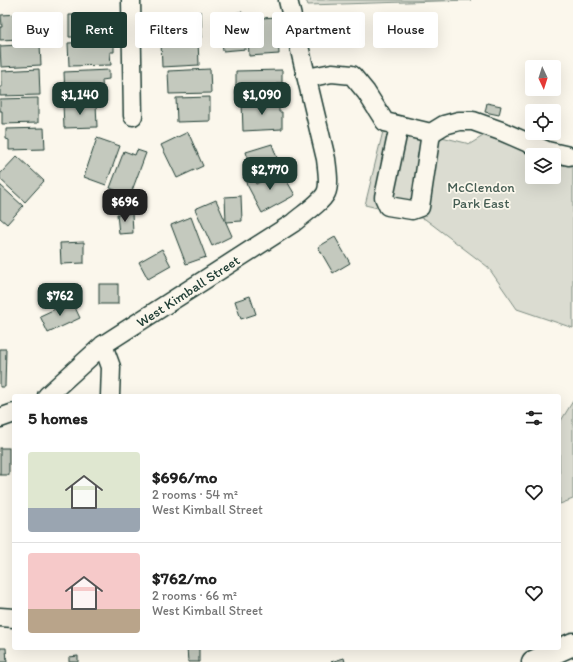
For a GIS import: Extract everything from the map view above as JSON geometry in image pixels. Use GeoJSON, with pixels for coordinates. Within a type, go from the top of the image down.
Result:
{"type":"FeatureCollection","features":[{"type":"Feature","properties":{"kind":"main road"},"geometry":{"type":"LineString","coordinates":[[561,649],[573,644]]}},
{"type":"Feature","properties":{"kind":"main road"},"geometry":{"type":"LineString","coordinates":[[533,662],[560,650]]}},
{"type":"Feature","properties":{"kind":"street"},"geometry":{"type":"LineString","coordinates":[[131,0],[133,116]]}},
{"type":"Feature","properties":{"kind":"street"},"geometry":{"type":"LineString","coordinates":[[288,0],[307,78],[332,73],[352,75],[366,92],[385,122],[431,133],[444,125],[459,121],[473,121],[501,130],[547,151],[569,156]]}},
{"type":"Feature","properties":{"kind":"street","name":"West Kimball Street"},"geometry":{"type":"LineString","coordinates":[[49,394],[103,345],[293,223],[317,204],[326,193],[328,179],[326,159],[307,78]]}},
{"type":"Feature","properties":{"kind":"street"},"geometry":{"type":"LineString","coordinates":[[400,126],[384,197],[388,206],[412,210],[420,207],[431,133]]}},
{"type":"Feature","properties":{"kind":"street"},"geometry":{"type":"LineString","coordinates":[[103,345],[110,366],[110,394]]}},
{"type":"Feature","properties":{"kind":"street"},"geometry":{"type":"LineString","coordinates":[[0,418],[12,414]]}},
{"type":"Feature","properties":{"kind":"street"},"geometry":{"type":"LineString","coordinates":[[0,617],[12,618]]}},
{"type":"Feature","properties":{"kind":"green space"},"geometry":{"type":"Polygon","coordinates":[[[306,0],[471,0],[308,5],[306,0]]]}},
{"type":"Feature","properties":{"kind":"green space","name":"McClendon Park East"},"geometry":{"type":"Polygon","coordinates":[[[385,123],[470,144],[493,130],[548,148],[525,148],[525,184],[561,184],[561,152],[573,156],[573,328],[517,309],[488,267],[425,219],[365,205],[385,123]]]}},
{"type":"Feature","properties":{"kind":"green space"},"geometry":{"type":"Polygon","coordinates":[[[573,401],[573,499],[561,504],[561,421],[573,401]]]}},
{"type":"Feature","properties":{"kind":"building"},"geometry":{"type":"Polygon","coordinates":[[[12,14],[12,39],[0,40],[0,27],[2,27],[1,15],[12,14]]]}},
{"type":"Feature","properties":{"kind":"building"},"geometry":{"type":"Polygon","coordinates":[[[69,15],[71,15],[71,37],[69,37],[69,15]]]}},
{"type":"Feature","properties":{"kind":"building"},"geometry":{"type":"Polygon","coordinates":[[[272,17],[272,48],[279,48],[279,54],[249,56],[249,48],[264,48],[264,18],[272,17]]]}},
{"type":"Feature","properties":{"kind":"building"},"geometry":{"type":"Polygon","coordinates":[[[68,43],[71,43],[71,48],[114,48],[114,52],[110,52],[111,65],[69,66],[68,43]]]}},
{"type":"Feature","properties":{"kind":"building"},"geometry":{"type":"Polygon","coordinates":[[[12,45],[12,48],[40,48],[41,65],[1,67],[0,46],[12,45]]]}},
{"type":"Feature","properties":{"kind":"building"},"geometry":{"type":"Polygon","coordinates":[[[161,48],[198,48],[199,65],[162,67],[161,48]]]}},
{"type":"Feature","properties":{"kind":"building"},"geometry":{"type":"Polygon","coordinates":[[[223,48],[246,48],[246,49],[223,51],[223,48]]]}},
{"type":"Feature","properties":{"kind":"building"},"geometry":{"type":"Polygon","coordinates":[[[39,69],[40,95],[0,96],[0,87],[2,87],[2,71],[39,69]]]}},
{"type":"Feature","properties":{"kind":"building"},"geometry":{"type":"Polygon","coordinates":[[[210,69],[211,93],[169,94],[168,71],[210,69]]]}},
{"type":"Feature","properties":{"kind":"building"},"geometry":{"type":"Polygon","coordinates":[[[109,70],[109,79],[102,80],[103,94],[65,96],[64,72],[109,70]]]}},
{"type":"Feature","properties":{"kind":"building"},"geometry":{"type":"Polygon","coordinates":[[[282,70],[282,83],[277,83],[277,94],[236,94],[236,71],[282,70]]]}},
{"type":"Feature","properties":{"kind":"building"},"geometry":{"type":"Polygon","coordinates":[[[210,97],[210,121],[177,122],[176,98],[210,97]]]}},
{"type":"Feature","properties":{"kind":"building"},"geometry":{"type":"Polygon","coordinates":[[[38,98],[38,123],[2,124],[0,99],[38,98]]]}},
{"type":"Feature","properties":{"kind":"building"},"geometry":{"type":"Polygon","coordinates":[[[279,100],[279,112],[282,112],[282,129],[243,131],[242,102],[279,100]]]}},
{"type":"Feature","properties":{"kind":"building"},"geometry":{"type":"Polygon","coordinates":[[[96,103],[97,127],[64,128],[63,104],[96,103]]]}},
{"type":"Feature","properties":{"kind":"building"},"geometry":{"type":"Polygon","coordinates":[[[487,103],[501,106],[499,115],[485,112],[487,103]]]}},
{"type":"Feature","properties":{"kind":"building"},"geometry":{"type":"Polygon","coordinates":[[[44,128],[45,149],[9,150],[9,140],[6,139],[6,129],[44,128]]]}},
{"type":"Feature","properties":{"kind":"building"},"geometry":{"type":"Polygon","coordinates":[[[188,132],[203,166],[177,178],[161,145],[188,132]]]}},
{"type":"Feature","properties":{"kind":"building"},"geometry":{"type":"Polygon","coordinates":[[[97,138],[120,146],[106,185],[84,177],[97,138]]]}},
{"type":"Feature","properties":{"kind":"building"},"geometry":{"type":"Polygon","coordinates":[[[272,144],[277,158],[250,166],[246,152],[272,144]]]}},
{"type":"Feature","properties":{"kind":"building"},"geometry":{"type":"Polygon","coordinates":[[[137,150],[146,153],[130,196],[110,188],[124,151],[135,155],[137,150]]]}},
{"type":"Feature","properties":{"kind":"building"},"geometry":{"type":"Polygon","coordinates":[[[17,156],[44,181],[25,202],[0,179],[0,174],[17,156]]]}},
{"type":"Feature","properties":{"kind":"building"},"geometry":{"type":"Polygon","coordinates":[[[281,171],[295,195],[262,213],[243,177],[250,173],[256,184],[281,171]]]}},
{"type":"Feature","properties":{"kind":"building"},"geometry":{"type":"Polygon","coordinates":[[[0,185],[23,206],[7,224],[0,218],[0,185]]]}},
{"type":"Feature","properties":{"kind":"building"},"geometry":{"type":"Polygon","coordinates":[[[241,196],[242,221],[226,222],[225,197],[241,196]]]}},
{"type":"Feature","properties":{"kind":"building"},"geometry":{"type":"Polygon","coordinates":[[[216,200],[232,236],[212,246],[195,209],[216,200]]]}},
{"type":"Feature","properties":{"kind":"building"},"geometry":{"type":"Polygon","coordinates":[[[132,213],[133,233],[119,234],[117,214],[132,213]]]}},
{"type":"Feature","properties":{"kind":"building"},"geometry":{"type":"Polygon","coordinates":[[[191,217],[206,257],[186,264],[171,225],[191,217]]]}},
{"type":"Feature","properties":{"kind":"building"},"geometry":{"type":"Polygon","coordinates":[[[335,237],[350,263],[333,273],[318,247],[335,237]]]}},
{"type":"Feature","properties":{"kind":"building"},"geometry":{"type":"Polygon","coordinates":[[[84,242],[84,263],[61,264],[60,243],[84,242]]]}},
{"type":"Feature","properties":{"kind":"building"},"geometry":{"type":"Polygon","coordinates":[[[162,249],[171,266],[148,279],[139,262],[162,249]]]}},
{"type":"Feature","properties":{"kind":"building"},"geometry":{"type":"Polygon","coordinates":[[[99,284],[118,284],[118,304],[99,304],[99,284]]]}},
{"type":"Feature","properties":{"kind":"building"},"geometry":{"type":"Polygon","coordinates":[[[250,296],[256,314],[241,319],[235,301],[250,296]]]}},
{"type":"Feature","properties":{"kind":"building"},"geometry":{"type":"Polygon","coordinates":[[[72,301],[80,318],[48,333],[40,316],[72,301]]]}},
{"type":"Feature","properties":{"kind":"building"},"geometry":{"type":"Polygon","coordinates":[[[0,349],[6,349],[5,387],[0,387],[0,349]]]}},
{"type":"Feature","properties":{"kind":"building"},"geometry":{"type":"Polygon","coordinates":[[[0,448],[9,448],[9,475],[0,475],[0,448]]]}},
{"type":"Feature","properties":{"kind":"building"},"geometry":{"type":"Polygon","coordinates":[[[0,648],[6,648],[7,662],[0,662],[0,648]]]}},
{"type":"Feature","properties":{"kind":"building"},"geometry":{"type":"Polygon","coordinates":[[[187,650],[199,650],[199,662],[188,662],[187,650]]]}},
{"type":"Feature","properties":{"kind":"building"},"geometry":{"type":"Polygon","coordinates":[[[78,656],[78,662],[69,662],[69,657],[78,656]]]}},
{"type":"Feature","properties":{"kind":"building"},"geometry":{"type":"Polygon","coordinates":[[[344,658],[345,662],[331,662],[344,658]]]}}]}
